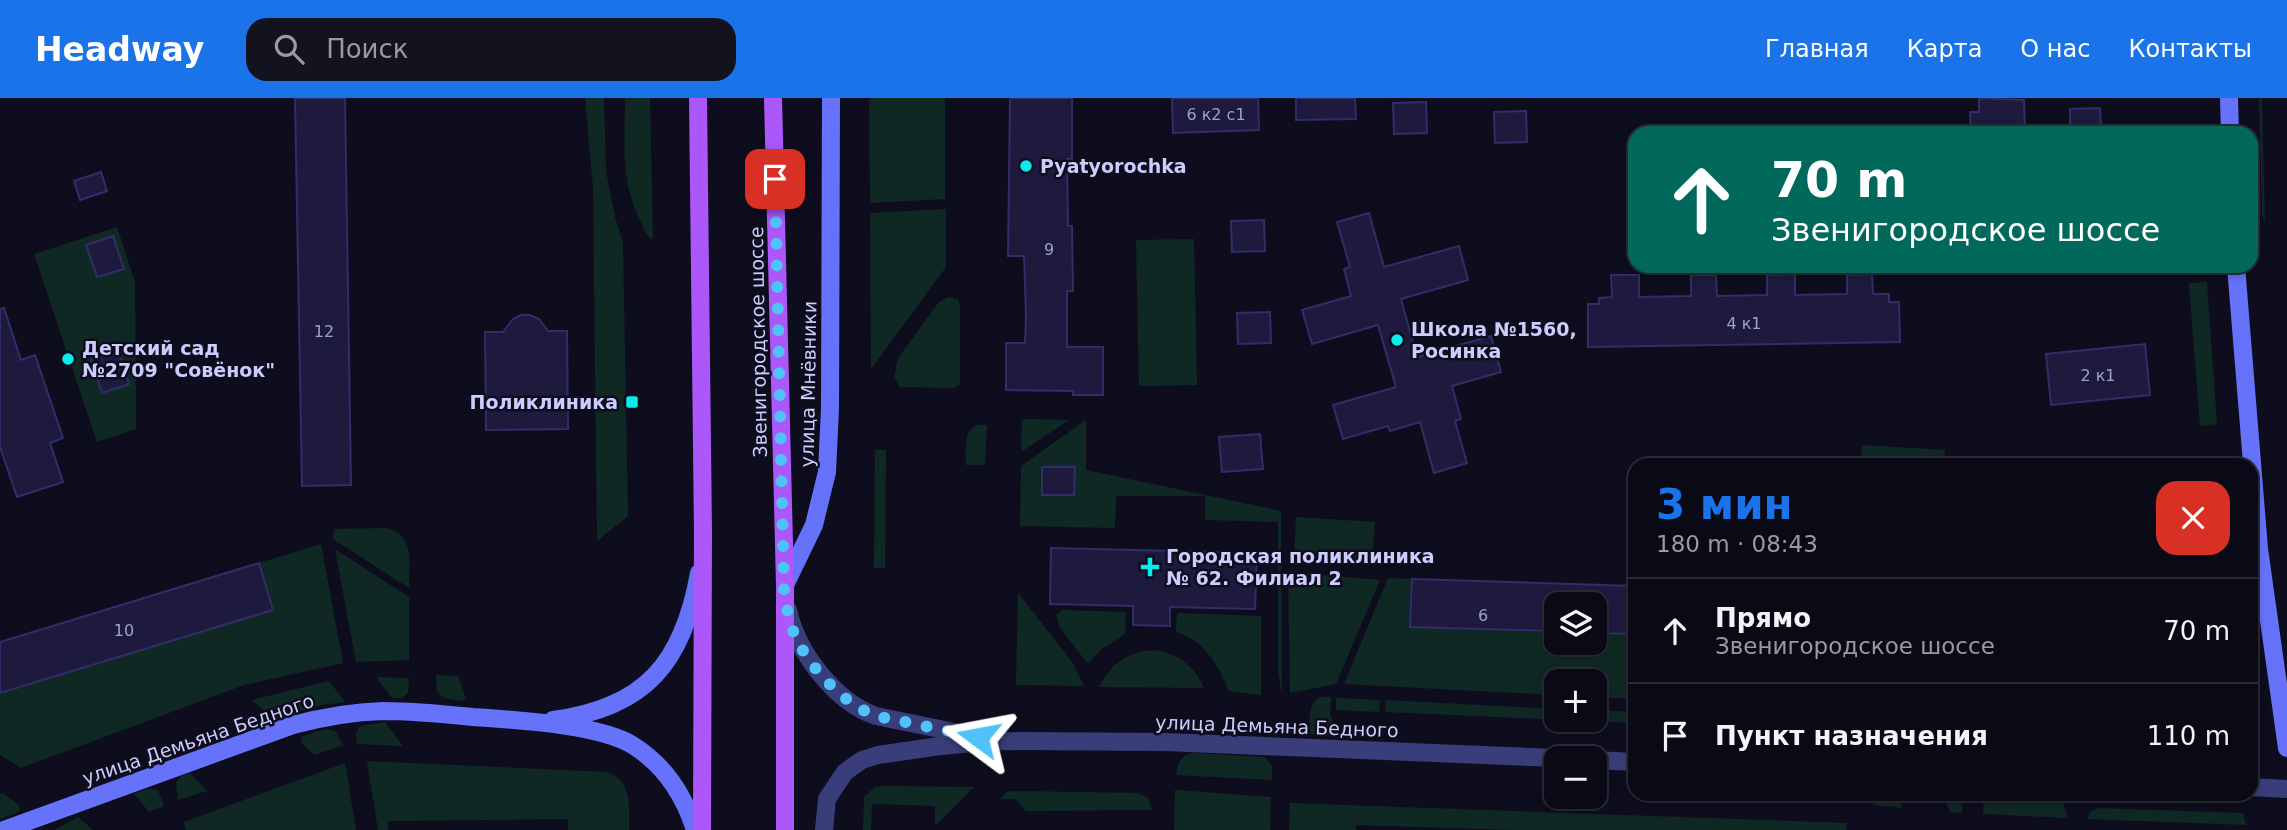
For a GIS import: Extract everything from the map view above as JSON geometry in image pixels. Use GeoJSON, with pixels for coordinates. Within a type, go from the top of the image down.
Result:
{"type":"FeatureCollection","features":[{"type":"Feature","properties":{"kind":"main road"},"geometry":{"type":"LineString","coordinates":[[698,98],[703,533],[702,830]]}},
{"type":"Feature","properties":{"kind":"main road","name":"Звенигородское шоссе"},"geometry":{"type":"LineString","coordinates":[[774,98],[784,589]]}},
{"type":"Feature","properties":{"kind":"main road","name":"улица Мнёвники"},"geometry":{"type":"LineString","coordinates":[[784,589],[785,830]]}},
{"type":"Feature","properties":{"kind":"street","name":"улица Мнёвники"},"geometry":{"type":"LineString","coordinates":[[784,589],[814,525],[827,472],[830,408],[831,98]]}},
{"type":"Feature","properties":{"kind":"street"},"geometry":{"type":"LineString","coordinates":[[2229,98],[2230,126]]}},
{"type":"Feature","properties":{"kind":"street"},"geometry":{"type":"LineString","coordinates":[[2237,273],[2252,458]]}},
{"type":"Feature","properties":{"kind":"street","name":"улица Демьяна Бедного"},"geometry":{"type":"LineString","coordinates":[[536,722],[600,710],[654,679],[681,637],[690,611],[703,533]]}},
{"type":"Feature","properties":{"kind":"street"},"geometry":{"type":"LineString","coordinates":[[2258,537],[2287,748]]}},
{"type":"Feature","properties":{"kind":"street","name":"улица Демьяна Бедного"},"geometry":{"type":"LineString","coordinates":[[784,589],[794,632],[803,649],[834,690],[861,711],[996,741]]}},
{"type":"Feature","properties":{"kind":"street","name":"улица Демьяна Бедного"},"geometry":{"type":"LineString","coordinates":[[4,830],[293,725],[326,717],[383,711],[536,722],[613,736],[632,744],[657,762],[680,794],[695,830]]}},
{"type":"Feature","properties":{"kind":"street","name":"улица Демьяна Бедного"},"geometry":{"type":"LineString","coordinates":[[824,830],[827,799],[845,772],[862,760],[892,752],[996,741],[1233,743],[1544,757]]}},
{"type":"Feature","properties":{"kind":"street"},"geometry":{"type":"LineString","coordinates":[[1607,761],[1628,762]]}},
{"type":"Feature","properties":{"kind":"street"},"geometry":{"type":"LineString","coordinates":[[2258,787],[2287,789]]}},
{"type":"Feature","properties":{"kind":"green space"},"geometry":{"type":"Polygon","coordinates":[[[585,98],[604,98],[606,171],[623,243],[628,516],[597,541],[593,187],[585,98]]]}},
{"type":"Feature","properties":{"kind":"green space"},"geometry":{"type":"Polygon","coordinates":[[[625,98],[650,98],[653,240],[644,230],[634,207],[627,177],[625,98]]]}},
{"type":"Feature","properties":{"kind":"green space"},"geometry":{"type":"Polygon","coordinates":[[[869,98],[945,98],[945,199],[870,203],[869,98]]]}},
{"type":"Feature","properties":{"kind":"green space"},"geometry":{"type":"Polygon","coordinates":[[[2259,98],[2262,98],[2265,222],[2262,215],[2259,98]]]}},
{"type":"Feature","properties":{"kind":"green space"},"geometry":{"type":"Polygon","coordinates":[[[946,209],[946,267],[871,369],[870,213],[946,209]]]}},
{"type":"Feature","properties":{"kind":"green space"},"geometry":{"type":"Polygon","coordinates":[[[117,227],[135,282],[136,429],[97,442],[34,254],[117,227]]]}},
{"type":"Feature","properties":{"kind":"green space"},"geometry":{"type":"Polygon","coordinates":[[[1194,239],[1197,385],[1139,386],[1136,240],[1194,239]]]}},
{"type":"Feature","properties":{"kind":"green space"},"geometry":{"type":"Polygon","coordinates":[[[2207,282],[2217,424],[2200,426],[2189,283],[2207,282]]]}},
{"type":"Feature","properties":{"kind":"green space"},"geometry":{"type":"Polygon","coordinates":[[[948,297],[958,299],[960,307],[960,384],[954,388],[900,387],[894,378],[898,358],[939,302],[948,297]]]}},
{"type":"Feature","properties":{"kind":"green space"},"geometry":{"type":"Polygon","coordinates":[[[1022,420],[1069,420],[1021,452],[1022,420]]]}},
{"type":"Feature","properties":{"kind":"green space"},"geometry":{"type":"Polygon","coordinates":[[[1086,420],[1086,470],[1281,511],[1282,695],[1278,672],[1278,522],[1205,520],[1205,496],[1116,496],[1115,528],[1020,526],[1021,466],[1086,420]],[[1042,467],[1042,495],[1074,495],[1075,467],[1042,467]]]}},
{"type":"Feature","properties":{"kind":"green space"},"geometry":{"type":"Polygon","coordinates":[[[976,425],[987,425],[985,465],[966,465],[967,437],[976,425]]]}},
{"type":"Feature","properties":{"kind":"green space"},"geometry":{"type":"Polygon","coordinates":[[[1862,445],[1945,450],[1944,458],[1861,458],[1862,445]]]}},
{"type":"Feature","properties":{"kind":"green space"},"geometry":{"type":"Polygon","coordinates":[[[875,450],[886,450],[885,568],[874,568],[875,450]]]}},
{"type":"Feature","properties":{"kind":"green space"},"geometry":{"type":"Polygon","coordinates":[[[1296,517],[1375,522],[1372,561],[1294,556],[1296,517]]]}},
{"type":"Feature","properties":{"kind":"green space"},"geometry":{"type":"Polygon","coordinates":[[[387,528],[396,531],[406,544],[409,588],[333,539],[334,529],[387,528]]]}},
{"type":"Feature","properties":{"kind":"green space"},"geometry":{"type":"Polygon","coordinates":[[[321,544],[343,663],[244,685],[21,768],[0,755],[0,693],[272,610],[259,563],[321,544]]]}},
{"type":"Feature","properties":{"kind":"green space"},"geometry":{"type":"Polygon","coordinates":[[[335,549],[409,597],[409,660],[356,662],[335,549]]]}},
{"type":"Feature","properties":{"kind":"green space"},"geometry":{"type":"Polygon","coordinates":[[[1288,572],[1380,580],[1336,684],[1290,693],[1288,572]]]}},
{"type":"Feature","properties":{"kind":"green space"},"geometry":{"type":"Polygon","coordinates":[[[1388,578],[1412,579],[1411,627],[1544,631],[1544,655],[1607,655],[1607,633],[1628,634],[1628,699],[1607,698],[1607,669],[1544,669],[1544,694],[1344,684],[1388,578]]]}},
{"type":"Feature","properties":{"kind":"green space"},"geometry":{"type":"Polygon","coordinates":[[[1018,593],[1073,663],[1084,686],[1016,685],[1018,593]]]}},
{"type":"Feature","properties":{"kind":"green space"},"geometry":{"type":"Polygon","coordinates":[[[1062,610],[1126,612],[1125,634],[1100,650],[1088,664],[1060,628],[1056,615],[1062,610]]]}},
{"type":"Feature","properties":{"kind":"green space"},"geometry":{"type":"Polygon","coordinates":[[[1177,613],[1261,616],[1261,695],[1229,691],[1220,672],[1203,648],[1176,632],[1177,613]]]}},
{"type":"Feature","properties":{"kind":"green space"},"geometry":{"type":"Polygon","coordinates":[[[1154,650],[1171,654],[1184,662],[1204,688],[1099,687],[1109,671],[1121,660],[1136,653],[1154,650]]]}},
{"type":"Feature","properties":{"kind":"green space"},"geometry":{"type":"Polygon","coordinates":[[[436,675],[458,676],[466,699],[462,701],[443,698],[437,691],[436,675]]]}},
{"type":"Feature","properties":{"kind":"green space"},"geometry":{"type":"Polygon","coordinates":[[[376,677],[409,678],[408,692],[402,698],[392,698],[376,677]]]}},
{"type":"Feature","properties":{"kind":"green space"},"geometry":{"type":"Polygon","coordinates":[[[329,681],[345,702],[322,705],[274,719],[252,700],[329,681]]]}},
{"type":"Feature","properties":{"kind":"green space"},"geometry":{"type":"Polygon","coordinates":[[[1320,697],[1331,697],[1330,715],[1340,737],[1310,734],[1311,708],[1320,697]]]}},
{"type":"Feature","properties":{"kind":"green space"},"geometry":{"type":"Polygon","coordinates":[[[1336,698],[1380,700],[1379,712],[1336,710],[1336,698]]]}},
{"type":"Feature","properties":{"kind":"green space"},"geometry":{"type":"Polygon","coordinates":[[[1386,700],[1544,708],[1544,719],[1385,712],[1386,700]]]}},
{"type":"Feature","properties":{"kind":"green space"},"geometry":{"type":"Polygon","coordinates":[[[1607,711],[1628,712],[1628,723],[1607,722],[1607,711]]]}},
{"type":"Feature","properties":{"kind":"green space"},"geometry":{"type":"Polygon","coordinates":[[[385,722],[403,746],[357,744],[356,732],[360,726],[385,722]]]}},
{"type":"Feature","properties":{"kind":"green space"},"geometry":{"type":"Polygon","coordinates":[[[325,729],[335,731],[343,745],[314,755],[302,743],[301,737],[325,729]]]}},
{"type":"Feature","properties":{"kind":"green space"},"geometry":{"type":"Polygon","coordinates":[[[1192,753],[1265,757],[1272,766],[1272,780],[1176,775],[1180,761],[1192,753]]]}},
{"type":"Feature","properties":{"kind":"green space"},"geometry":{"type":"Polygon","coordinates":[[[367,761],[606,772],[621,781],[628,795],[629,830],[568,830],[568,819],[388,821],[388,830],[378,830],[367,761]]]}},
{"type":"Feature","properties":{"kind":"green space"},"geometry":{"type":"Polygon","coordinates":[[[345,763],[356,830],[186,830],[184,822],[345,763]]]}},
{"type":"Feature","properties":{"kind":"green space"},"geometry":{"type":"Polygon","coordinates":[[[190,773],[207,791],[178,800],[176,782],[181,776],[190,773]]]}},
{"type":"Feature","properties":{"kind":"green space"},"geometry":{"type":"Polygon","coordinates":[[[875,787],[974,787],[935,826],[935,806],[872,804],[871,830],[863,830],[864,797],[875,787]]]}},
{"type":"Feature","properties":{"kind":"green space"},"geometry":{"type":"Polygon","coordinates":[[[146,789],[158,790],[164,806],[149,812],[134,794],[146,789]]]}},
{"type":"Feature","properties":{"kind":"green space"},"geometry":{"type":"Polygon","coordinates":[[[1175,790],[1271,797],[1270,830],[1174,830],[1175,790]]]}},
{"type":"Feature","properties":{"kind":"green space"},"geometry":{"type":"Polygon","coordinates":[[[1008,791],[1138,793],[1148,798],[1152,810],[1026,811],[1016,799],[1000,799],[1008,791]]]}},
{"type":"Feature","properties":{"kind":"green space"},"geometry":{"type":"Polygon","coordinates":[[[3,793],[18,804],[20,809],[17,813],[0,819],[0,794],[3,793]]]}},
{"type":"Feature","properties":{"kind":"green space"},"geometry":{"type":"Polygon","coordinates":[[[1875,801],[1900,801],[1903,808],[1873,805],[1875,801]]]}},
{"type":"Feature","properties":{"kind":"green space"},"geometry":{"type":"Polygon","coordinates":[[[1945,801],[1963,801],[1962,813],[1950,812],[1945,801]]]}},
{"type":"Feature","properties":{"kind":"green space"},"geometry":{"type":"Polygon","coordinates":[[[1984,801],[2062,801],[2068,818],[1983,814],[1984,801]]]}},
{"type":"Feature","properties":{"kind":"green space"},"geometry":{"type":"Polygon","coordinates":[[[1290,803],[1847,823],[1846,830],[1517,830],[1356,825],[1356,830],[1289,830],[1290,803]]]}},
{"type":"Feature","properties":{"kind":"green space"},"geometry":{"type":"Polygon","coordinates":[[[2099,808],[2243,813],[2246,825],[2087,819],[2090,812],[2099,808]]]}},
{"type":"Feature","properties":{"kind":"green space"},"geometry":{"type":"Polygon","coordinates":[[[78,817],[93,830],[55,830],[78,817]]]}},
{"type":"Feature","properties":{"kind":"building"},"geometry":{"type":"Polygon","coordinates":[[[295,98],[345,98],[351,485],[302,486],[295,98]]]}},
{"type":"Feature","properties":{"kind":"building"},"geometry":{"type":"Polygon","coordinates":[[[1010,98],[1072,98],[1072,159],[1067,159],[1073,291],[1067,291],[1067,347],[1103,347],[1103,395],[1073,395],[1073,391],[1006,390],[1006,343],[1025,343],[1026,316],[1024,256],[1008,256],[1010,98]]]}},
{"type":"Feature","properties":{"kind":"building"},"geometry":{"type":"Polygon","coordinates":[[[1172,98],[1258,98],[1259,130],[1173,133],[1172,98]]]}},
{"type":"Feature","properties":{"kind":"building"},"geometry":{"type":"Polygon","coordinates":[[[1296,98],[1355,98],[1356,119],[1296,120],[1296,98]]]}},
{"type":"Feature","properties":{"kind":"building"},"geometry":{"type":"Polygon","coordinates":[[[1979,98],[2024,100],[2025,126],[1971,126],[1970,112],[1979,112],[1979,98]]]}},
{"type":"Feature","properties":{"kind":"building"},"geometry":{"type":"Polygon","coordinates":[[[1426,102],[1427,133],[1394,134],[1393,103],[1426,102]]]}},
{"type":"Feature","properties":{"kind":"building"},"geometry":{"type":"Polygon","coordinates":[[[2100,108],[2101,126],[2070,126],[2070,109],[2100,108]]]}},
{"type":"Feature","properties":{"kind":"building"},"geometry":{"type":"Polygon","coordinates":[[[1526,111],[1527,142],[1495,143],[1494,112],[1526,111]]]}},
{"type":"Feature","properties":{"kind":"building"},"geometry":{"type":"Polygon","coordinates":[[[101,172],[107,191],[80,200],[74,181],[101,172]]]}},
{"type":"Feature","properties":{"kind":"building","name":"Школа №1560, Росинка"},"geometry":{"type":"Polygon","coordinates":[[[1369,213],[1384,267],[1459,246],[1468,280],[1401,299],[1417,357],[1491,336],[1501,372],[1452,386],[1461,419],[1455,421],[1467,463],[1434,473],[1420,422],[1390,431],[1388,426],[1343,439],[1333,405],[1396,387],[1378,325],[1312,344],[1302,310],[1351,296],[1344,269],[1350,267],[1337,222],[1369,213]]]}},
{"type":"Feature","properties":{"kind":"building"},"geometry":{"type":"Polygon","coordinates":[[[1264,220],[1265,251],[1232,252],[1231,221],[1264,220]]]}},
{"type":"Feature","properties":{"kind":"building"},"geometry":{"type":"Polygon","coordinates":[[[113,236],[124,269],[97,277],[86,245],[113,236]]]}},
{"type":"Feature","properties":{"kind":"building"},"geometry":{"type":"Polygon","coordinates":[[[1795,274],[1795,295],[1847,294],[1847,275],[1872,274],[1873,294],[1889,294],[1889,302],[1899,302],[1900,342],[1588,347],[1588,304],[1599,304],[1599,298],[1612,297],[1611,275],[1639,275],[1639,297],[1691,296],[1691,275],[1716,275],[1717,296],[1767,295],[1767,275],[1795,274]]]}},
{"type":"Feature","properties":{"kind":"building"},"geometry":{"type":"Polygon","coordinates":[[[4,308],[21,360],[35,355],[63,438],[50,443],[63,482],[17,497],[0,447],[0,309],[4,308]]]}},
{"type":"Feature","properties":{"kind":"building"},"geometry":{"type":"Polygon","coordinates":[[[1270,312],[1271,343],[1238,344],[1237,313],[1270,312]]]}},
{"type":"Feature","properties":{"kind":"building"},"geometry":{"type":"Polygon","coordinates":[[[521,315],[539,319],[548,331],[567,331],[568,429],[486,430],[485,332],[503,332],[513,319],[521,315]]]}},
{"type":"Feature","properties":{"kind":"building"},"geometry":{"type":"Polygon","coordinates":[[[2145,344],[2150,395],[2051,405],[2046,354],[2145,344]]]}},
{"type":"Feature","properties":{"kind":"building"},"geometry":{"type":"Polygon","coordinates":[[[118,351],[129,384],[102,393],[91,360],[118,351]]]}},
{"type":"Feature","properties":{"kind":"building"},"geometry":{"type":"Polygon","coordinates":[[[1260,434],[1263,469],[1222,472],[1219,437],[1260,434]]]}},
{"type":"Feature","properties":{"kind":"building"},"geometry":{"type":"Polygon","coordinates":[[[1042,467],[1075,467],[1074,495],[1042,495],[1042,467]]]}},
{"type":"Feature","properties":{"kind":"building"},"geometry":{"type":"Polygon","coordinates":[[[1051,548],[1257,553],[1255,609],[1170,607],[1170,626],[1133,625],[1133,606],[1050,604],[1051,548]]]}},
{"type":"Feature","properties":{"kind":"building"},"geometry":{"type":"Polygon","coordinates":[[[259,563],[273,610],[0,693],[0,642],[259,563]]]}},
{"type":"Feature","properties":{"kind":"building"},"geometry":{"type":"Polygon","coordinates":[[[1412,579],[1628,586],[1628,634],[1607,633],[1607,592],[1544,592],[1544,631],[1410,627],[1412,579]]]}},
{"type":"Feature","properties":{"kind":"place","name":"Pyatyorochka"},"geometry":{"type":"Point","coordinates":[1026,166]}},
{"type":"Feature","properties":{"kind":"place","name":"Школа №1560, Росинка"},"geometry":{"type":"Point","coordinates":[1397,340]}},
{"type":"Feature","properties":{"kind":"place","name":"Детский сад №2709 \"Совёнок\""},"geometry":{"type":"Point","coordinates":[68,359]}},
{"type":"Feature","properties":{"kind":"place","name":"Поликлиника"},"geometry":{"type":"Point","coordinates":[632,402]}},
{"type":"Feature","properties":{"kind":"place","name":"Городская поликлиника № 62. Филиал 2"},"geometry":{"type":"Point","coordinates":[1150,567]}},
{"type":"Feature","properties":{"kind":"route"},"geometry":{"type":"LineString","coordinates":[[775,179],[784,593],[791,624],[803,649],[834,690],[861,711],[978,737]]}}]}
